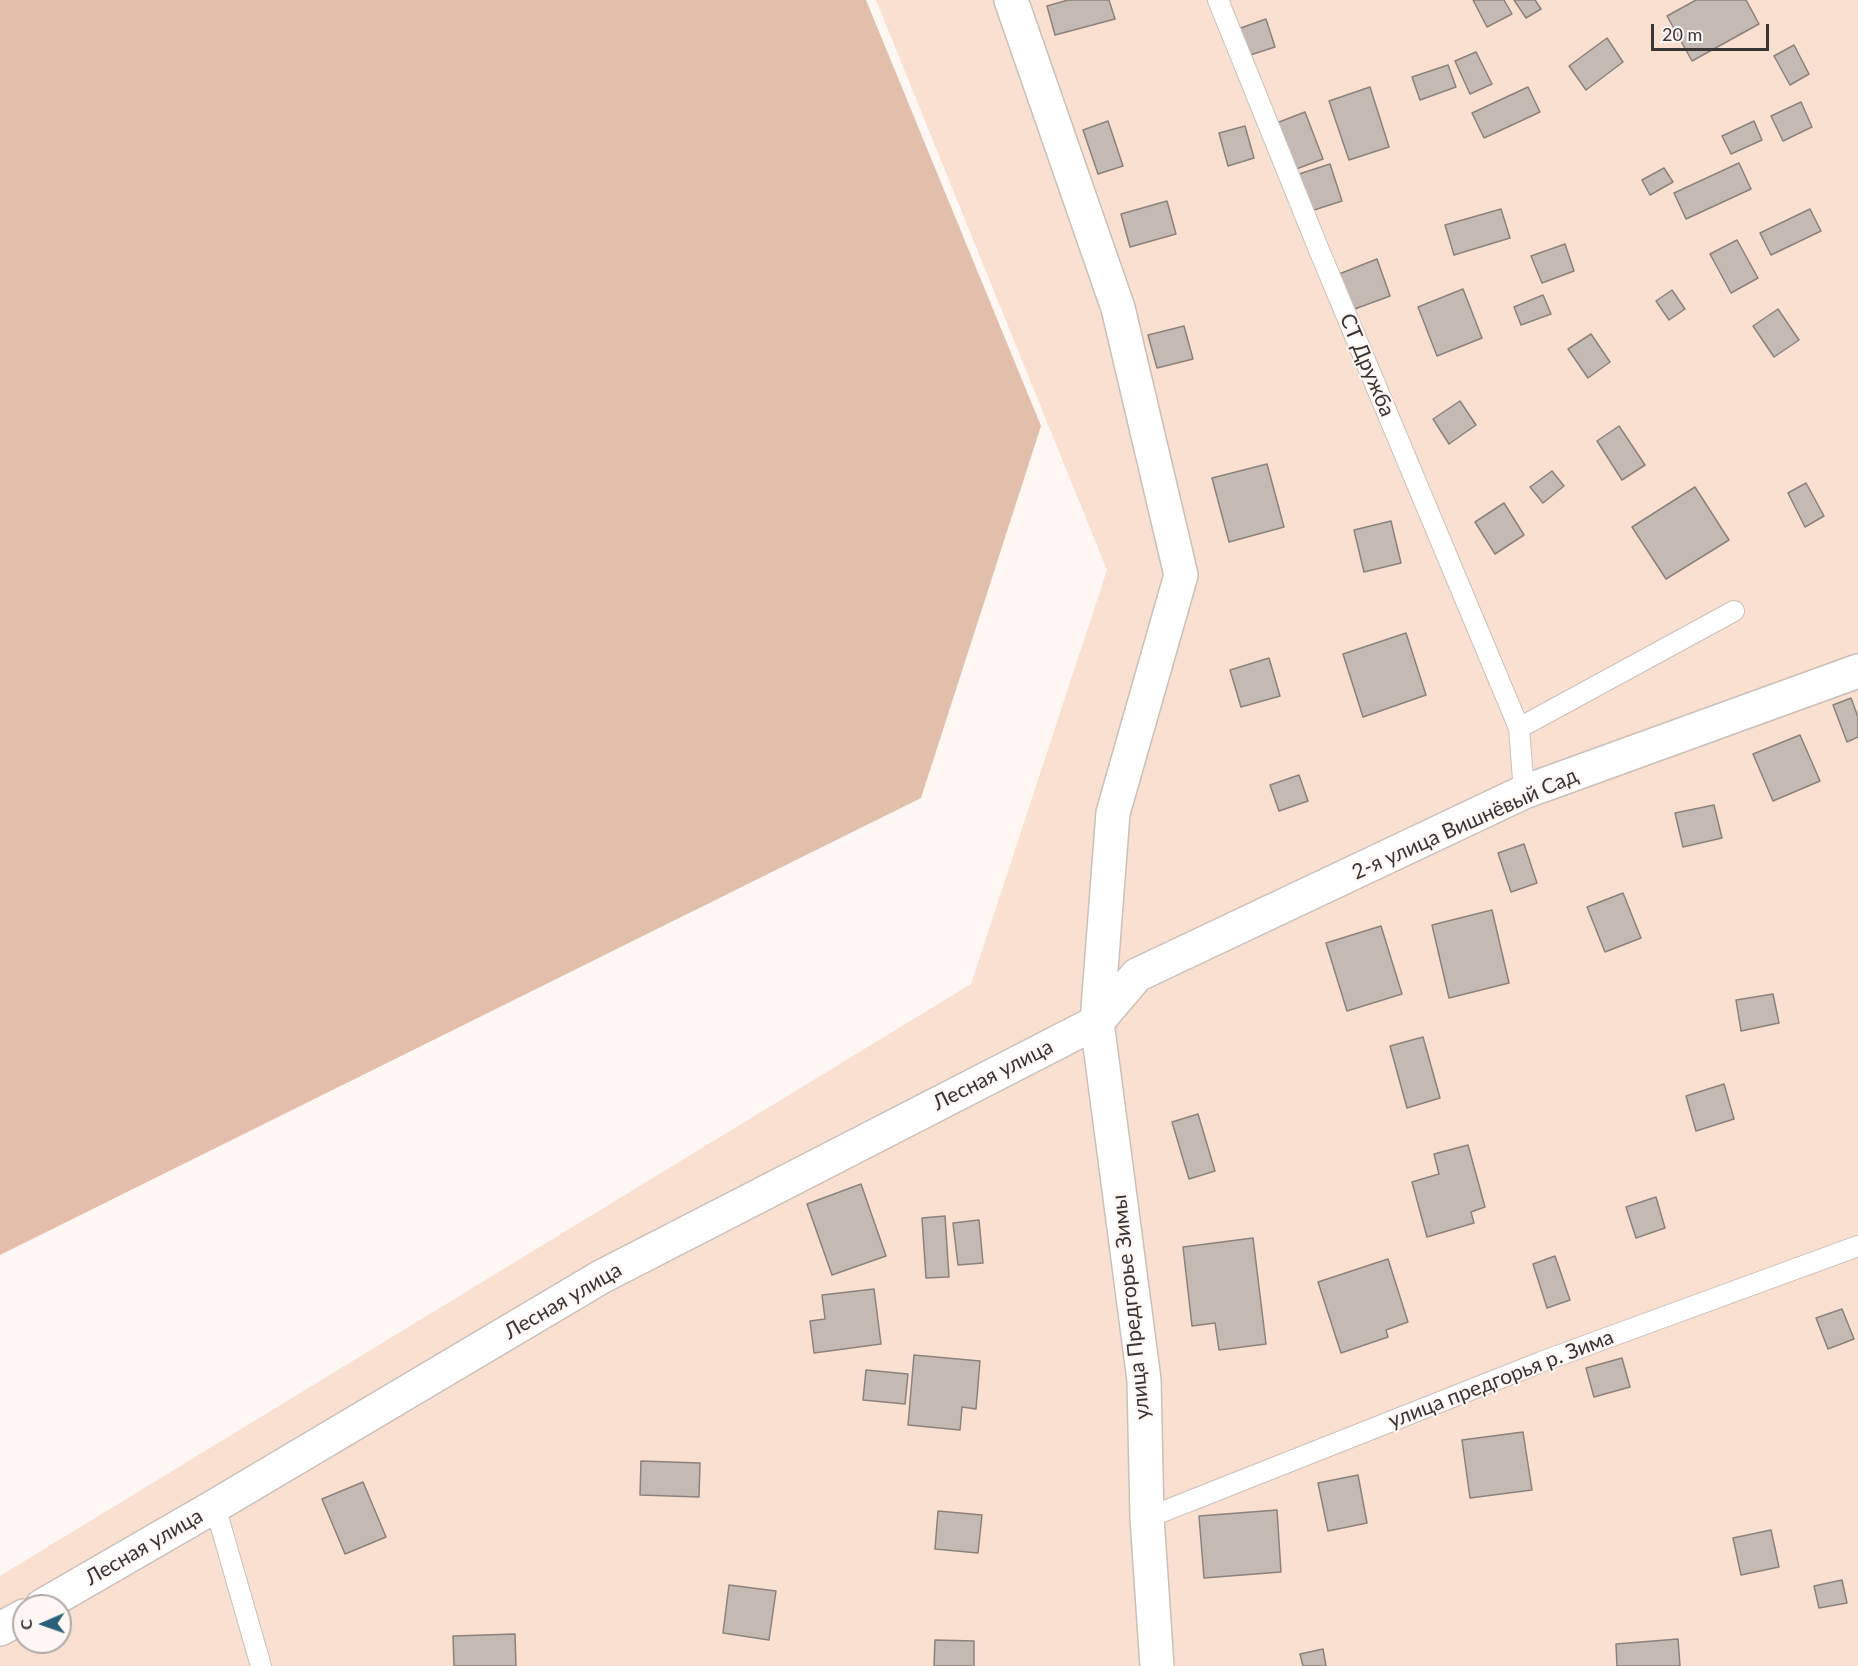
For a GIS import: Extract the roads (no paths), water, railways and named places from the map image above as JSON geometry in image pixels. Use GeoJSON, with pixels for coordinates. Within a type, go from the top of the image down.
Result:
{"type":"FeatureCollection","features":[{"type":"Feature","properties":{"kind":"street","name":"улица Предгорье Зимы"},"geometry":{"type":"LineString","coordinates":[[1011,0],[1118,308],[1181,575],[1113,813],[1097,1022],[1144,1380],[1147,1518],[1157,1666]]}},
{"type":"Feature","properties":{"kind":"street","name":"2-я улица Вишнёвый Сад"},"geometry":{"type":"LineString","coordinates":[[1097,1022],[1137,975],[1524,792],[1858,671]]}},
{"type":"Feature","properties":{"kind":"street","name":"Лесная улица"},"geometry":{"type":"LineString","coordinates":[[63,1594],[601,1277],[1097,1022]]}},
{"type":"Feature","properties":{"kind":"lane","name":"СТ Дружба"},"geometry":{"type":"LineString","coordinates":[[1218,0],[1319,250],[1520,728],[1524,792]]}},
{"type":"Feature","properties":{"kind":"lane"},"geometry":{"type":"LineString","coordinates":[[1520,728],[1734,611]]}},
{"type":"Feature","properties":{"kind":"lane","name":"улица предгорья р. Зима"},"geometry":{"type":"LineString","coordinates":[[1147,1518],[1541,1362],[1858,1246]]}},
{"type":"Feature","properties":{"kind":"lane"},"geometry":{"type":"LineString","coordinates":[[215,1506],[261,1666]]}}]}
